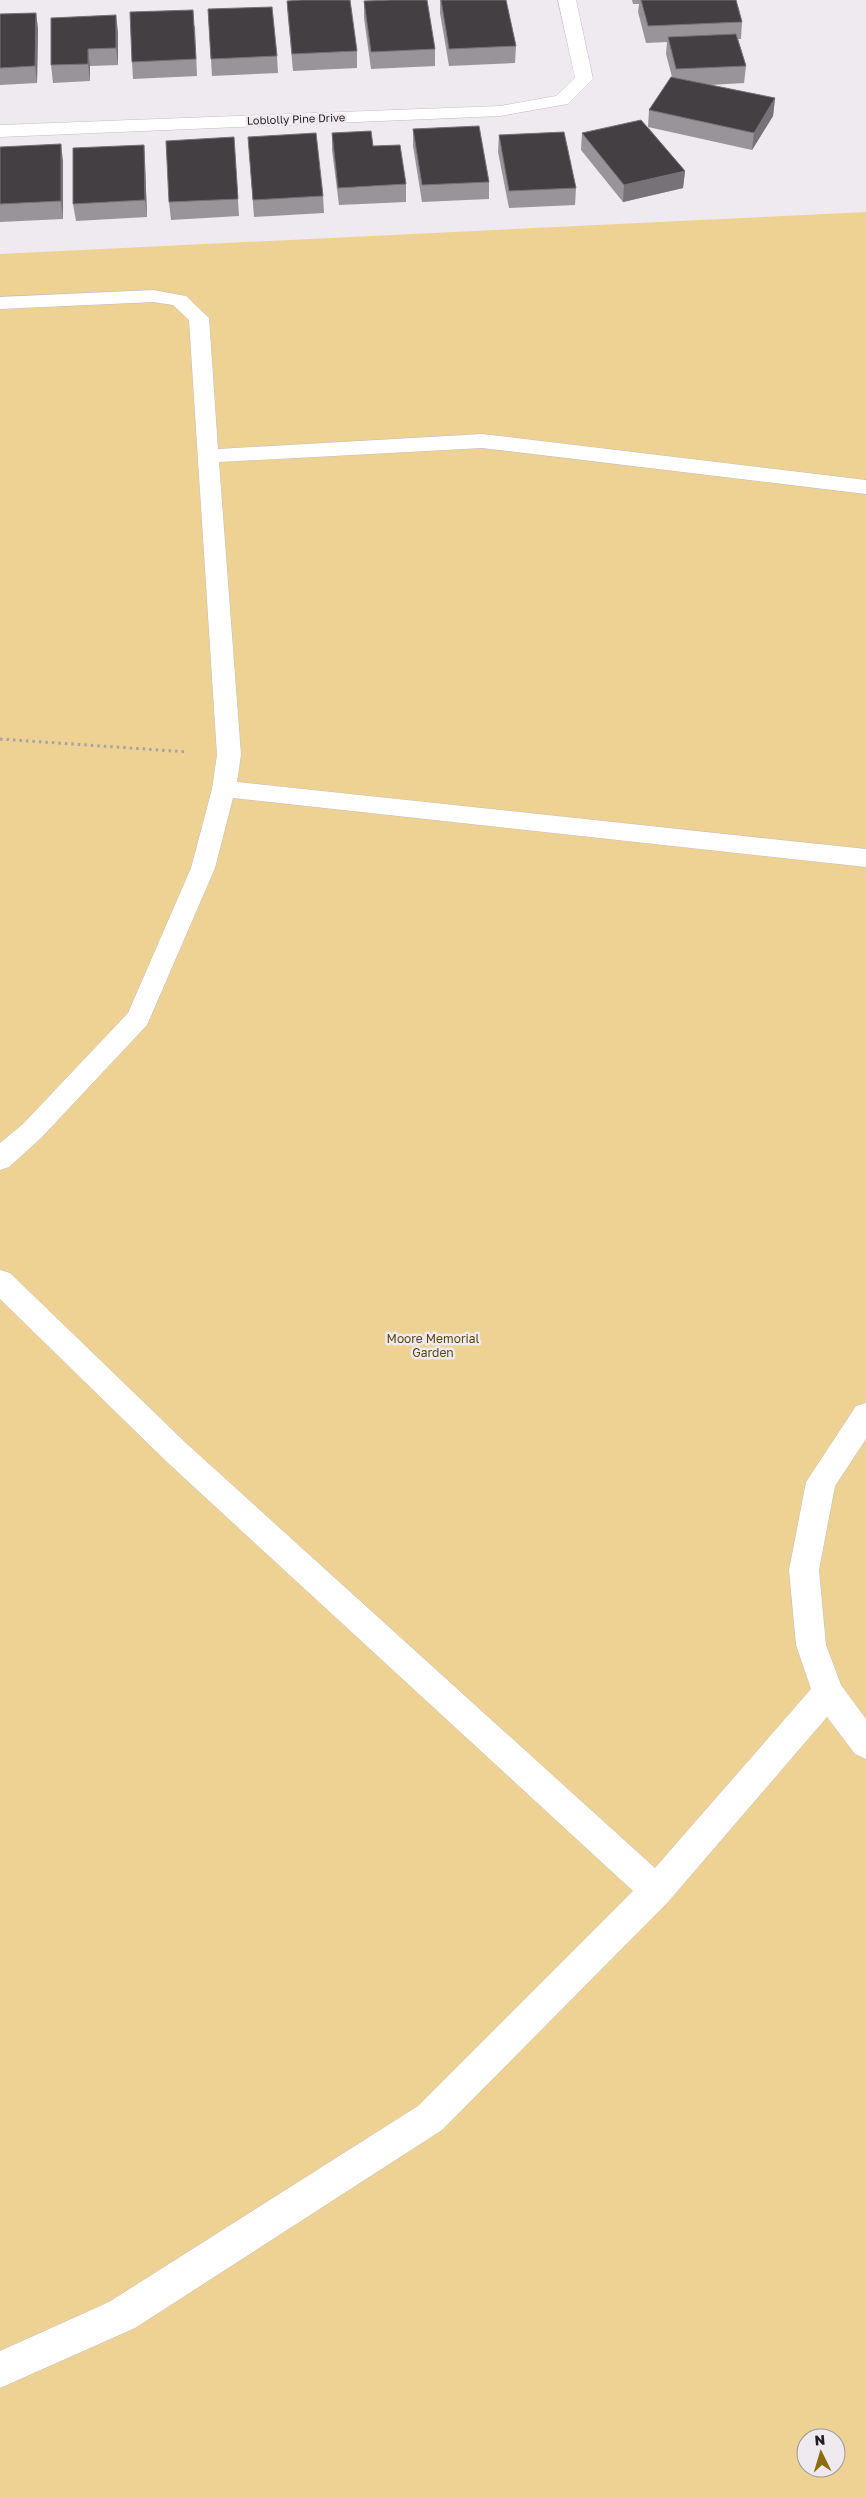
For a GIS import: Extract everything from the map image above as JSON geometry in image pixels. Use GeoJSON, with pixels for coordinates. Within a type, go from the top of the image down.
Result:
{"type":"FeatureCollection","features":[{"type":"Feature","properties":{"kind":"street","name":"Loblolly Pine Drive"},"geometry":{"type":"LineString","coordinates":[[0,130],[500,111],[562,100],[584,79],[568,0]]}},
{"type":"Feature","properties":{"kind":"street"},"geometry":{"type":"LineString","coordinates":[[0,303],[153,296],[180,300],[199,318],[229,755],[224,789],[203,868],[138,1018],[32,1131],[0,1159]]}},
{"type":"Feature","properties":{"kind":"street"},"geometry":{"type":"LineString","coordinates":[[209,456],[482,442],[866,487]]}},
{"type":"Feature","properties":{"kind":"street"},"geometry":{"type":"LineString","coordinates":[[224,789],[866,858]]}},
{"type":"Feature","properties":{"kind":"street"},"geometry":{"type":"LineString","coordinates":[[0,1281],[178,1454],[656,1891]]}},
{"type":"Feature","properties":{"kind":"street"},"geometry":{"type":"LineString","coordinates":[[866,1415],[820,1482],[804,1570],[811,1645],[828,1693],[866,1744]]}},
{"type":"Feature","properties":{"kind":"street"},"geometry":{"type":"LineString","coordinates":[[0,2370],[122,2315],[430,2118],[656,1891],[828,1693]]}},
{"type":"Feature","properties":{"kind":"path"},"geometry":{"type":"LineString","coordinates":[[0,740],[229,755]]}},
{"type":"Feature","properties":{"kind":"green space","name":"Moore Memorial Garden"},"geometry":{"type":"Polygon","coordinates":[[[866,212],[866,2498],[0,2498],[0,254],[866,212]]]}},
{"type":"Feature","properties":{"kind":"building"},"geometry":{"type":"Polygon","coordinates":[[[350,0],[357,51],[292,54],[287,1],[350,0]]]}},
{"type":"Feature","properties":{"kind":"building"},"geometry":{"type":"Polygon","coordinates":[[[427,0],[435,49],[371,52],[364,1],[427,0]]]}},
{"type":"Feature","properties":{"kind":"building"},"geometry":{"type":"Polygon","coordinates":[[[441,0],[506,0],[516,46],[449,49],[441,0]]]}},
{"type":"Feature","properties":{"kind":"building"},"geometry":{"type":"Polygon","coordinates":[[[641,0],[736,0],[742,22],[648,26],[641,0]]]}},
{"type":"Feature","properties":{"kind":"building"},"geometry":{"type":"Polygon","coordinates":[[[272,7],[277,56],[211,59],[208,9],[272,7]]]}},
{"type":"Feature","properties":{"kind":"building"},"geometry":{"type":"Polygon","coordinates":[[[193,10],[196,59],[132,62],[130,12],[193,10]]]}},
{"type":"Feature","properties":{"kind":"building"},"geometry":{"type":"Polygon","coordinates":[[[36,13],[35,66],[0,68],[0,14],[36,13]]]}},
{"type":"Feature","properties":{"kind":"building"},"geometry":{"type":"Polygon","coordinates":[[[116,15],[116,48],[88,49],[88,64],[51,65],[51,18],[116,15]]]}},
{"type":"Feature","properties":{"kind":"building"},"geometry":{"type":"Polygon","coordinates":[[[736,34],[746,66],[676,69],[668,37],[736,34]]]}},
{"type":"Feature","properties":{"kind":"building"},"geometry":{"type":"Polygon","coordinates":[[[671,77],[775,98],[754,133],[649,110],[671,77]]]}},
{"type":"Feature","properties":{"kind":"building"},"geometry":{"type":"Polygon","coordinates":[[[641,120],[685,171],[624,185],[582,133],[641,120]]]}},
{"type":"Feature","properties":{"kind":"building"},"geometry":{"type":"Polygon","coordinates":[[[479,126],[489,182],[422,185],[413,129],[479,126]]]}},
{"type":"Feature","properties":{"kind":"building"},"geometry":{"type":"Polygon","coordinates":[[[371,131],[373,146],[400,145],[406,184],[338,188],[332,133],[371,131]]]}},
{"type":"Feature","properties":{"kind":"building"},"geometry":{"type":"Polygon","coordinates":[[[564,132],[576,188],[509,191],[499,135],[564,132]]]}},
{"type":"Feature","properties":{"kind":"building"},"geometry":{"type":"Polygon","coordinates":[[[316,133],[323,196],[253,200],[248,137],[316,133]]]}},
{"type":"Feature","properties":{"kind":"building"},"geometry":{"type":"Polygon","coordinates":[[[234,137],[238,199],[169,202],[166,141],[234,137]]]}},
{"type":"Feature","properties":{"kind":"building"},"geometry":{"type":"Polygon","coordinates":[[[61,144],[61,201],[0,204],[0,147],[61,144]]]}},
{"type":"Feature","properties":{"kind":"building"},"geometry":{"type":"Polygon","coordinates":[[[144,145],[145,200],[73,204],[73,148],[144,145]]]}}]}
